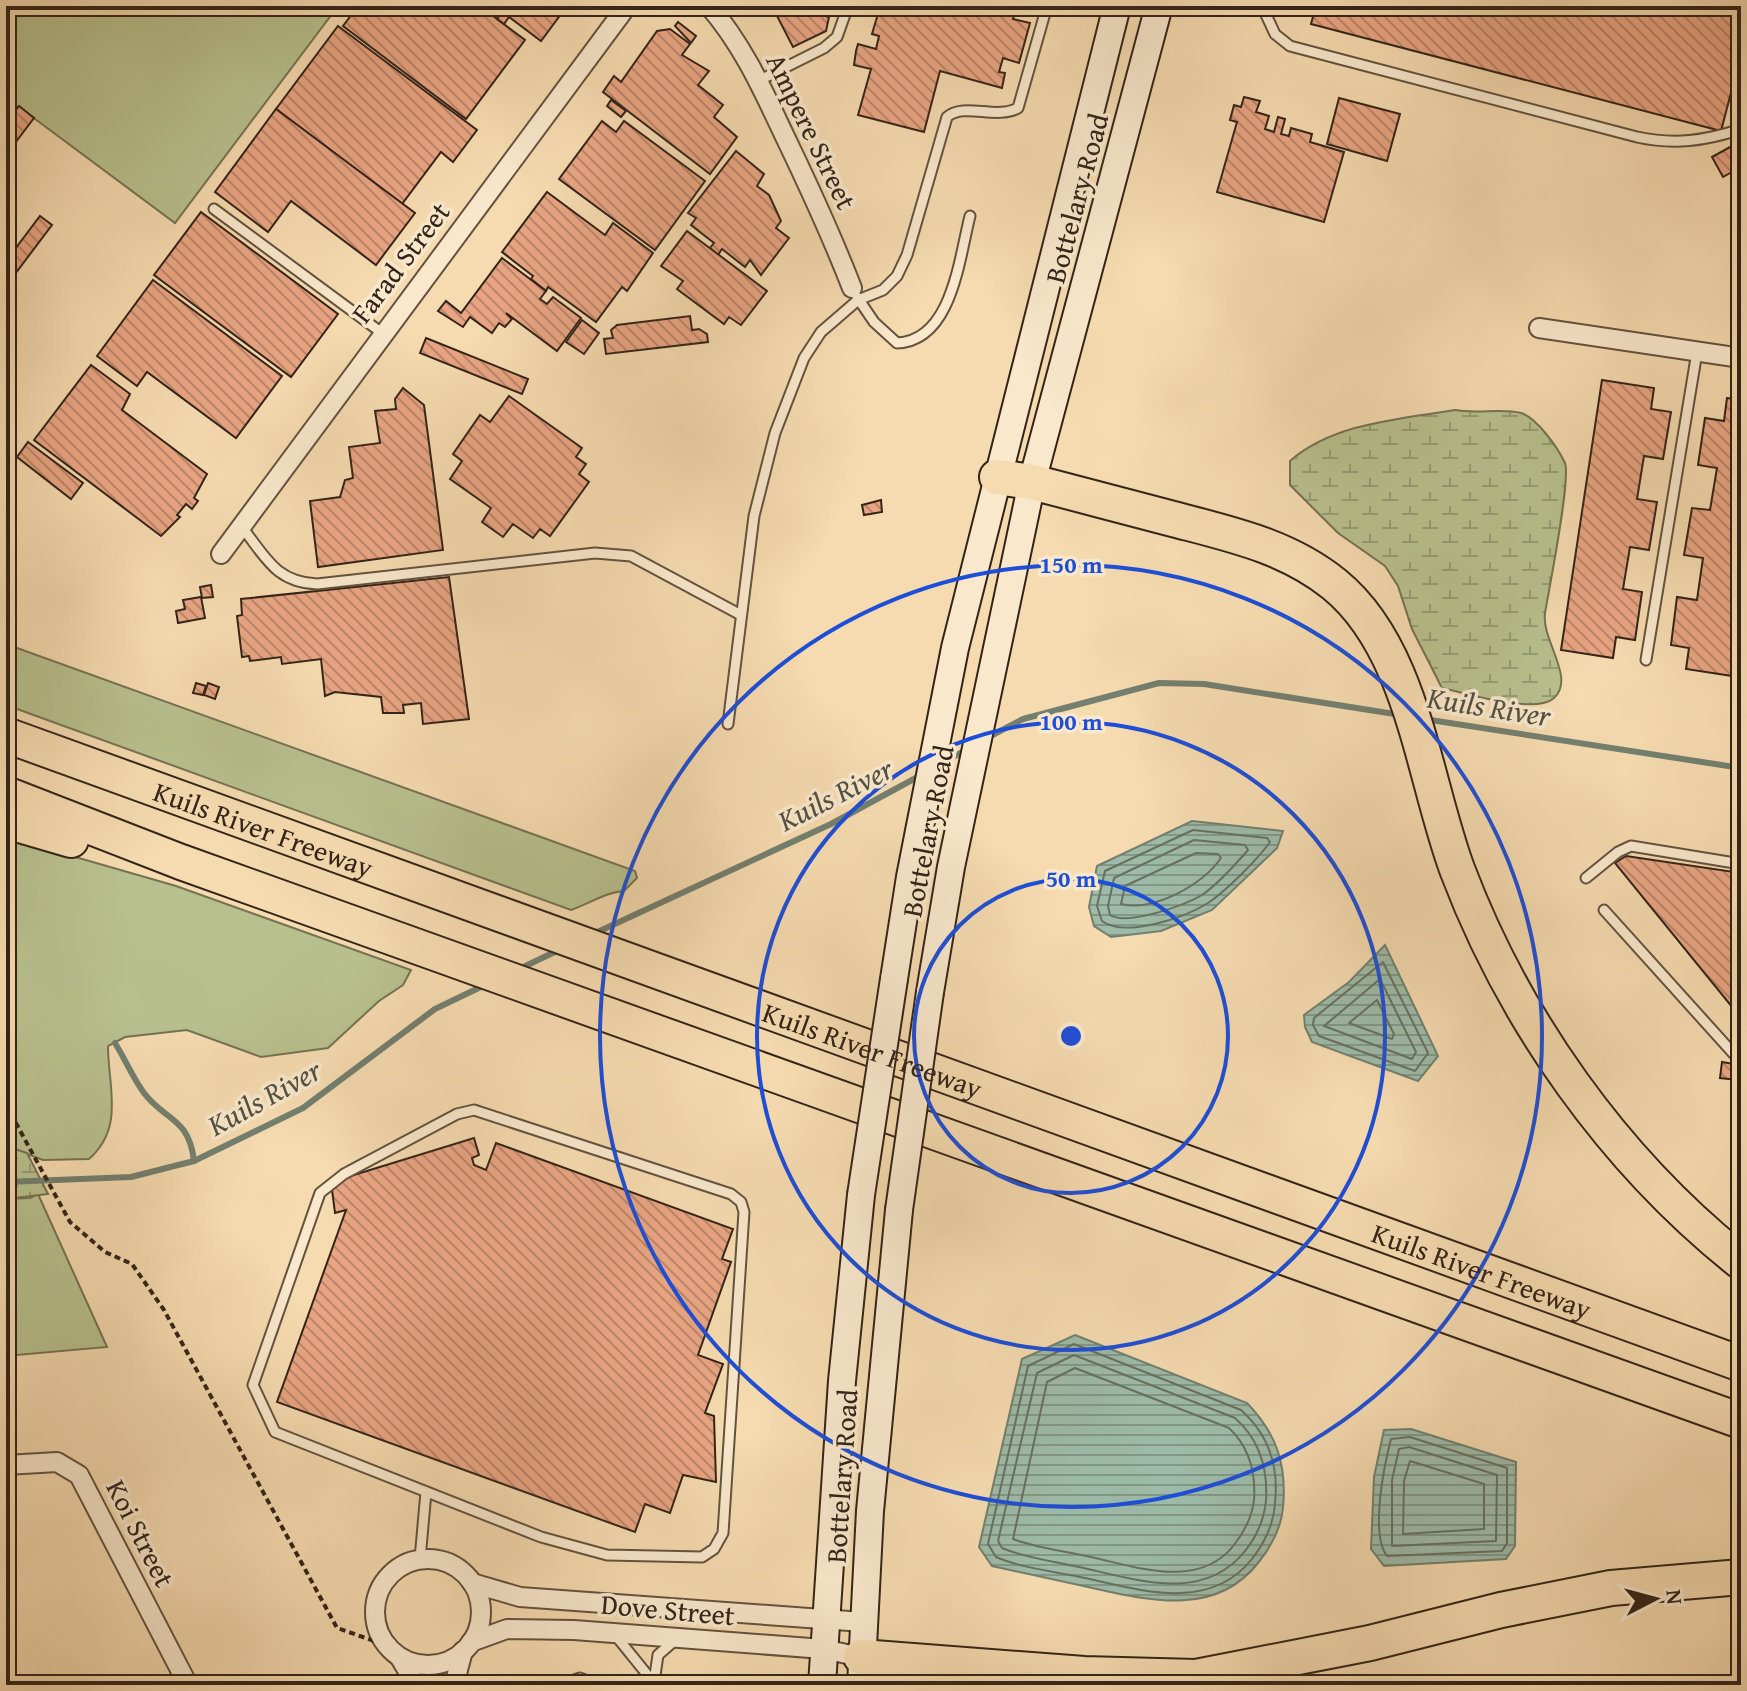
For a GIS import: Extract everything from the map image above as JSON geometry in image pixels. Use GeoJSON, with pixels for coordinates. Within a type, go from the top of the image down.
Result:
{"type":"FeatureCollection","features":[{"type":"Feature","properties":{"kind":"highway"},"geometry":{"type":"LineString","coordinates":[[997,477],[1032,482],[1260,542],[1295,557],[1335,584],[1374,627],[1401,682],[1438,811],[1484,931],[1543,1040],[1614,1137],[1660,1188],[1741,1262]]}},
{"type":"Feature","properties":{"kind":"highway","name":"Kuils River Freeway"},"geometry":{"type":"LineString","coordinates":[[6,735],[1741,1364]]}},
{"type":"Feature","properties":{"kind":"highway","name":"Kuils River Freeway"},"geometry":{"type":"LineString","coordinates":[[6,794],[181,862],[1741,1421]]}},
{"type":"Feature","properties":{"kind":"highway"},"geometry":{"type":"LineString","coordinates":[[6,821],[109,852],[181,862]]}},
{"type":"Feature","properties":{"kind":"highway"},"geometry":{"type":"LineString","coordinates":[[861,1671],[1023,1670],[1196,1677],[1370,1643],[1501,1610],[1611,1588],[1741,1577]]}},
{"type":"Feature","properties":{"kind":"highway"},"geometry":{"type":"LineString","coordinates":[[939,1685],[1023,1670]]}},
{"type":"Feature","properties":{"kind":"main road","name":"Bottelary Road"},"geometry":{"type":"LineString","coordinates":[[822,1685],[842,1381],[861,1195],[910,877],[955,648],[1117,6]]}},
{"type":"Feature","properties":{"kind":"main road","name":"Bottelary Road"},"geometry":{"type":"LineString","coordinates":[[861,1671],[880,1386],[899,1210],[951,867],[1032,482],[1159,6]]}},
{"type":"Feature","properties":{"kind":"street","name":"Farad Street"},"geometry":{"type":"LineString","coordinates":[[221,554],[627,6]]}},
{"type":"Feature","properties":{"kind":"street","name":"Ampere Street"},"geometry":{"type":"LineString","coordinates":[[709,6],[740,46],[758,81],[832,236],[855,294]]}},
{"type":"Feature","properties":{"kind":"street"},"geometry":{"type":"LineString","coordinates":[[1539,328],[1741,358]]}},
{"type":"Feature","properties":{"kind":"street","name":"Koi Street"},"geometry":{"type":"LineString","coordinates":[[6,1465],[57,1462],[79,1475],[188,1685]]}},
{"type":"Feature","properties":{"kind":"street"},"geometry":{"type":"LineString","coordinates":[[416,1685],[400,1658],[386,1645],[375,1615],[379,1592],[392,1572],[420,1559]]}},
{"type":"Feature","properties":{"kind":"street","name":"Dove Street"},"geometry":{"type":"LineString","coordinates":[[420,1559],[450,1563],[472,1583],[520,1597],[863,1622]]}},
{"type":"Feature","properties":{"kind":"street"},"geometry":{"type":"LineString","coordinates":[[454,1685],[481,1613],[472,1583]]}},
{"type":"Feature","properties":{"kind":"street","name":"Dove Street"},"geometry":{"type":"LineString","coordinates":[[400,1658],[433,1665],[507,1629],[823,1649],[861,1671]]}},
{"type":"Feature","properties":{"kind":"lane"},"geometry":{"type":"LineString","coordinates":[[758,81],[824,48],[837,37],[848,6]]}},
{"type":"Feature","properties":{"kind":"lane"},"geometry":{"type":"LineString","coordinates":[[728,724],[754,516],[775,433],[804,358],[821,332],[855,294],[883,290],[897,276],[907,255],[947,117],[957,111],[999,114],[1018,108],[1047,6]]}},
{"type":"Feature","properties":{"kind":"lane"},"geometry":{"type":"LineString","coordinates":[[1262,6],[1275,34],[1290,46],[1637,137],[1669,144],[1715,138],[1741,129]]}},
{"type":"Feature","properties":{"kind":"lane"},"geometry":{"type":"LineString","coordinates":[[214,209],[382,333]]}},
{"type":"Feature","properties":{"kind":"lane"},"geometry":{"type":"LineString","coordinates":[[855,294],[874,322],[897,343],[912,342],[928,334],[939,318],[949,293],[970,216]]}},
{"type":"Feature","properties":{"kind":"lane"},"geometry":{"type":"LineString","coordinates":[[1646,660],[1697,352]]}},
{"type":"Feature","properties":{"kind":"lane"},"geometry":{"type":"LineString","coordinates":[[241,526],[274,568],[293,583],[317,584],[595,553],[631,556],[741,615]]}},
{"type":"Feature","properties":{"kind":"lane"},"geometry":{"type":"LineString","coordinates":[[1586,878],[1631,846],[1741,864]]}},
{"type":"Feature","properties":{"kind":"lane"},"geometry":{"type":"LineString","coordinates":[[1604,910],[1741,1062]]}},
{"type":"Feature","properties":{"kind":"lane"},"geometry":{"type":"LineString","coordinates":[[474,1110],[487,1111],[737,1197],[744,1212],[723,1533],[714,1549],[694,1558],[607,1555],[541,1537],[426,1492],[275,1432],[253,1385],[320,1193],[344,1174],[457,1114],[474,1110]]}},
{"type":"Feature","properties":{"kind":"lane"},"geometry":{"type":"LineString","coordinates":[[420,1559],[426,1492]]}},
{"type":"Feature","properties":{"kind":"lane"},"geometry":{"type":"LineString","coordinates":[[615,1634],[655,1684]]}},
{"type":"Feature","properties":{"kind":"lane"},"geometry":{"type":"LineString","coordinates":[[655,1684],[658,1655],[672,1642],[681,1639]]}},
{"type":"Feature","properties":{"kind":"lane"},"geometry":{"type":"LineString","coordinates":[[560,1685],[580,1678],[599,1685]]}},
{"type":"Feature","properties":{"kind":"path"},"geometry":{"type":"LineString","coordinates":[[6,1105],[70,1222],[105,1252],[132,1264],[164,1310],[337,1628],[386,1645]]}},
{"type":"Feature","properties":{"kind":"green space"},"geometry":{"type":"Polygon","coordinates":[[[6,6],[338,6],[175,223],[19,107],[6,123],[6,6]]]}},
{"type":"Feature","properties":{"kind":"green space"},"geometry":{"type":"Polygon","coordinates":[[[1455,410],[1521,413],[1546,434],[1565,463],[1562,511],[1545,613],[1545,624],[1561,680],[1560,690],[1545,703],[1517,704],[1442,688],[1412,629],[1398,586],[1385,566],[1338,533],[1290,485],[1290,461],[1326,438],[1390,420],[1455,410]]]}},
{"type":"Feature","properties":{"kind":"green space"},"geometry":{"type":"Polygon","coordinates":[[[6,644],[635,871],[637,878],[624,891],[571,910],[6,705],[6,644]]]}},
{"type":"Feature","properties":{"kind":"green space"},"geometry":{"type":"Polygon","coordinates":[[[6,837],[176,886],[411,970],[403,985],[379,1001],[328,1048],[261,1057],[187,1030],[125,1037],[108,1046],[111,1120],[100,1147],[89,1159],[43,1160],[6,1146],[6,837]]]}},
{"type":"Feature","properties":{"kind":"green space"},"geometry":{"type":"Polygon","coordinates":[[[6,1146],[27,1153],[48,1194],[6,1199],[6,1146]]]}},
{"type":"Feature","properties":{"kind":"green space"},"geometry":{"type":"Polygon","coordinates":[[[38,1194],[107,1347],[6,1356],[6,1199],[30,1198],[38,1194]]]}},
{"type":"Feature","properties":{"kind":"water"},"geometry":{"type":"Polygon","coordinates":[[[1192,821],[1283,831],[1277,848],[1212,910],[1161,931],[1111,937],[1094,926],[1089,907],[1097,866],[1192,821]]]}},
{"type":"Feature","properties":{"kind":"water"},"geometry":{"type":"Polygon","coordinates":[[[1385,945],[1438,1056],[1418,1081],[1312,1042],[1305,1027],[1304,1015],[1349,982],[1385,945]]]}},
{"type":"Feature","properties":{"kind":"water"},"geometry":{"type":"Polygon","coordinates":[[[1075,1335],[1247,1403],[1266,1426],[1281,1464],[1284,1492],[1282,1515],[1278,1530],[1258,1563],[1241,1580],[1222,1592],[1201,1598],[1156,1600],[1110,1592],[992,1566],[979,1547],[1022,1359],[1075,1335]]]}},
{"type":"Feature","properties":{"kind":"water"},"geometry":{"type":"Polygon","coordinates":[[[1411,1429],[1516,1462],[1515,1546],[1506,1559],[1384,1566],[1371,1549],[1374,1477],[1384,1430],[1411,1429]]]}},
{"type":"Feature","properties":{"kind":"building"},"geometry":{"type":"Polygon","coordinates":[[[358,6],[480,6],[525,40],[466,119],[343,26],[358,6]]]}},
{"type":"Feature","properties":{"kind":"building"},"geometry":{"type":"Polygon","coordinates":[[[494,6],[567,6],[541,41],[509,17],[504,24],[497,19],[502,12],[494,6]]]}},
{"type":"Feature","properties":{"kind":"building"},"geometry":{"type":"Polygon","coordinates":[[[779,6],[811,6],[809,12],[829,17],[826,31],[793,47],[776,14],[779,6]]]}},
{"type":"Feature","properties":{"kind":"building"},"geometry":{"type":"Polygon","coordinates":[[[1024,6],[1023,9],[1017,7],[1013,19],[1030,23],[1019,63],[1003,58],[999,72],[1005,73],[1002,88],[940,71],[924,132],[858,115],[871,69],[854,65],[856,51],[858,44],[876,49],[879,36],[872,34],[880,7],[1024,6]]]}},
{"type":"Feature","properties":{"kind":"building"},"geometry":{"type":"Polygon","coordinates":[[[1316,6],[1741,6],[1741,88],[1733,85],[1721,131],[1311,24],[1316,6]]]}},
{"type":"Feature","properties":{"kind":"building"},"geometry":{"type":"Polygon","coordinates":[[[678,22],[696,36],[691,43],[675,26],[678,22]]]}},
{"type":"Feature","properties":{"kind":"building"},"geometry":{"type":"Polygon","coordinates":[[[338,26],[477,130],[453,162],[441,152],[402,204],[276,109],[338,26]]]}},
{"type":"Feature","properties":{"kind":"building"},"geometry":{"type":"Polygon","coordinates":[[[670,29],[690,44],[682,55],[709,71],[698,85],[723,105],[714,117],[737,137],[710,174],[603,92],[614,76],[621,82],[657,31],[670,29]]]}},
{"type":"Feature","properties":{"kind":"building"},"geometry":{"type":"Polygon","coordinates":[[[1244,97],[1260,101],[1256,112],[1269,116],[1265,129],[1274,132],[1278,117],[1285,119],[1281,134],[1289,136],[1291,128],[1312,134],[1310,142],[1344,152],[1324,222],[1217,192],[1237,122],[1230,120],[1234,105],[1241,107],[1244,97]]]}},
{"type":"Feature","properties":{"kind":"building"},"geometry":{"type":"Polygon","coordinates":[[[1339,98],[1400,114],[1387,161],[1327,144],[1339,98]]]}},
{"type":"Feature","properties":{"kind":"building"},"geometry":{"type":"Polygon","coordinates":[[[611,100],[626,111],[621,117],[607,106],[611,100]]]}},
{"type":"Feature","properties":{"kind":"building"},"geometry":{"type":"Polygon","coordinates":[[[19,106],[34,118],[6,155],[6,123],[19,106]]]}},
{"type":"Feature","properties":{"kind":"building"},"geometry":{"type":"Polygon","coordinates":[[[276,109],[415,213],[376,265],[291,201],[268,232],[215,192],[276,109]]]}},
{"type":"Feature","properties":{"kind":"building"},"geometry":{"type":"Polygon","coordinates":[[[602,121],[616,132],[624,121],[705,181],[655,250],[559,179],[602,121]]]}},
{"type":"Feature","properties":{"kind":"building"},"geometry":{"type":"Polygon","coordinates":[[[1741,141],[1741,167],[1723,177],[1712,157],[1741,141]]]}},
{"type":"Feature","properties":{"kind":"building"},"geometry":{"type":"Polygon","coordinates":[[[736,151],[764,174],[757,186],[769,195],[781,221],[776,228],[789,238],[761,275],[750,260],[745,267],[722,249],[718,255],[710,248],[714,243],[691,225],[696,218],[688,213],[736,151]]]}},
{"type":"Feature","properties":{"kind":"building"},"geometry":{"type":"Polygon","coordinates":[[[547,192],[605,235],[613,223],[653,253],[627,291],[622,287],[596,322],[548,287],[546,291],[531,279],[533,276],[502,252],[547,192]]]}},
{"type":"Feature","properties":{"kind":"building"},"geometry":{"type":"Polygon","coordinates":[[[201,212],[338,314],[291,377],[154,275],[201,212]]]}},
{"type":"Feature","properties":{"kind":"building"},"geometry":{"type":"Polygon","coordinates":[[[40,216],[52,225],[6,286],[6,261],[40,216]]]}},
{"type":"Feature","properties":{"kind":"building"},"geometry":{"type":"Polygon","coordinates":[[[687,231],[767,291],[741,325],[729,317],[724,324],[677,289],[683,281],[661,266],[687,231]]]}},
{"type":"Feature","properties":{"kind":"building"},"geometry":{"type":"Polygon","coordinates":[[[502,258],[546,291],[540,299],[547,304],[553,297],[581,318],[557,351],[506,313],[512,319],[505,327],[499,323],[492,333],[470,317],[463,327],[438,311],[446,301],[461,313],[502,258]]]}},
{"type":"Feature","properties":{"kind":"building"},"geometry":{"type":"Polygon","coordinates":[[[153,280],[282,376],[236,438],[147,372],[137,386],[97,356],[153,280]]]}},
{"type":"Feature","properties":{"kind":"building"},"geometry":{"type":"Polygon","coordinates":[[[690,316],[692,330],[699,329],[707,334],[708,342],[606,354],[604,339],[613,338],[611,330],[617,325],[690,316]]]}},
{"type":"Feature","properties":{"kind":"building"},"geometry":{"type":"Polygon","coordinates":[[[582,320],[599,333],[584,354],[566,342],[582,320]]]}},
{"type":"Feature","properties":{"kind":"building"},"geometry":{"type":"Polygon","coordinates":[[[426,338],[528,379],[522,394],[420,353],[426,338]]]}},
{"type":"Feature","properties":{"kind":"building"},"geometry":{"type":"Polygon","coordinates":[[[91,365],[130,394],[122,410],[207,474],[194,498],[198,501],[192,509],[186,504],[177,515],[180,517],[161,536],[34,440],[91,365]]]}},
{"type":"Feature","properties":{"kind":"building"},"geometry":{"type":"Polygon","coordinates":[[[1602,380],[1654,388],[1651,409],[1671,412],[1663,459],[1644,456],[1637,499],[1657,502],[1649,550],[1630,547],[1623,589],[1642,592],[1635,640],[1616,637],[1613,658],[1561,650],[1602,380]]]}},
{"type":"Feature","properties":{"kind":"building"},"geometry":{"type":"Polygon","coordinates":[[[403,388],[424,405],[443,550],[318,567],[310,501],[340,497],[345,480],[353,478],[349,447],[380,443],[375,411],[396,409],[395,399],[403,388]]]}},
{"type":"Feature","properties":{"kind":"building"},"geometry":{"type":"Polygon","coordinates":[[[509,396],[582,448],[576,457],[586,464],[579,474],[589,482],[550,536],[540,529],[533,538],[513,524],[503,537],[482,522],[491,508],[450,479],[462,461],[453,454],[480,415],[490,422],[509,396]]]}},
{"type":"Feature","properties":{"kind":"building"},"geometry":{"type":"Polygon","coordinates":[[[1727,398],[1741,400],[1739,677],[1686,669],[1689,648],[1671,645],[1677,597],[1697,600],[1703,558],[1684,555],[1692,508],[1710,510],[1717,468],[1698,465],[1705,418],[1724,421],[1727,398]]]}},
{"type":"Feature","properties":{"kind":"building"},"geometry":{"type":"Polygon","coordinates":[[[28,442],[83,483],[71,499],[17,457],[28,442]]]}},
{"type":"Feature","properties":{"kind":"building"},"geometry":{"type":"Polygon","coordinates":[[[881,500],[882,512],[864,515],[862,505],[881,500]]]}},
{"type":"Feature","properties":{"kind":"building"},"geometry":{"type":"Polygon","coordinates":[[[449,577],[469,719],[423,724],[421,703],[403,705],[404,713],[383,713],[381,697],[335,692],[325,696],[321,659],[282,664],[281,657],[250,661],[249,656],[242,657],[237,616],[242,615],[241,599],[449,577]]]}},
{"type":"Feature","properties":{"kind":"building"},"geometry":{"type":"Polygon","coordinates":[[[211,585],[213,597],[202,598],[200,587],[211,585]]]}},
{"type":"Feature","properties":{"kind":"building"},"geometry":{"type":"Polygon","coordinates":[[[201,597],[205,618],[178,623],[176,611],[185,609],[183,600],[201,597]]]}},
{"type":"Feature","properties":{"kind":"building"},"geometry":{"type":"Polygon","coordinates":[[[196,683],[206,686],[203,695],[193,693],[196,683]]]}},
{"type":"Feature","properties":{"kind":"building"},"geometry":{"type":"Polygon","coordinates":[[[208,683],[219,687],[215,699],[204,695],[208,683]]]}},
{"type":"Feature","properties":{"kind":"building"},"geometry":{"type":"Polygon","coordinates":[[[1626,856],[1741,873],[1741,1018],[1615,863],[1626,856]]]}},
{"type":"Feature","properties":{"kind":"building"},"geometry":{"type":"Polygon","coordinates":[[[1722,1062],[1740,1065],[1738,1080],[1720,1078],[1722,1062]]]}},
{"type":"Feature","properties":{"kind":"building"},"geometry":{"type":"Polygon","coordinates":[[[474,1138],[479,1155],[472,1158],[474,1165],[486,1170],[496,1143],[733,1229],[722,1259],[731,1262],[698,1355],[723,1364],[705,1413],[714,1416],[716,1482],[683,1475],[670,1513],[645,1504],[635,1532],[277,1402],[346,1210],[335,1213],[331,1182],[474,1138]]]}},
{"type":"Feature","properties":{"kind":"waterway","name":"Kuils River"},"geometry":{"type":"LineString","coordinates":[[985,739],[1023,719],[1159,683],[1204,684],[1401,715]]}},
{"type":"Feature","properties":{"kind":"waterway","name":"Kuils River"},"geometry":{"type":"LineString","coordinates":[[1424,719],[1741,768]]}},
{"type":"Feature","properties":{"kind":"waterway","name":"Kuils River"},"geometry":{"type":"LineString","coordinates":[[940,764],[968,749]]}},
{"type":"Feature","properties":{"kind":"waterway","name":"Kuils River"},"geometry":{"type":"LineString","coordinates":[[591,935],[831,824],[923,774]]}},
{"type":"Feature","properties":{"kind":"waterway","name":"Kuils River"},"geometry":{"type":"LineString","coordinates":[[519,969],[559,950]]}},
{"type":"Feature","properties":{"kind":"waterway","name":"Kuils River"},"geometry":{"type":"LineString","coordinates":[[6,1182],[131,1177],[194,1161],[303,1108],[435,1009],[487,984]]}},
{"type":"Feature","properties":{"kind":"waterway"},"geometry":{"type":"LineString","coordinates":[[115,1043],[144,1093],[182,1128],[194,1161]]}}]}
